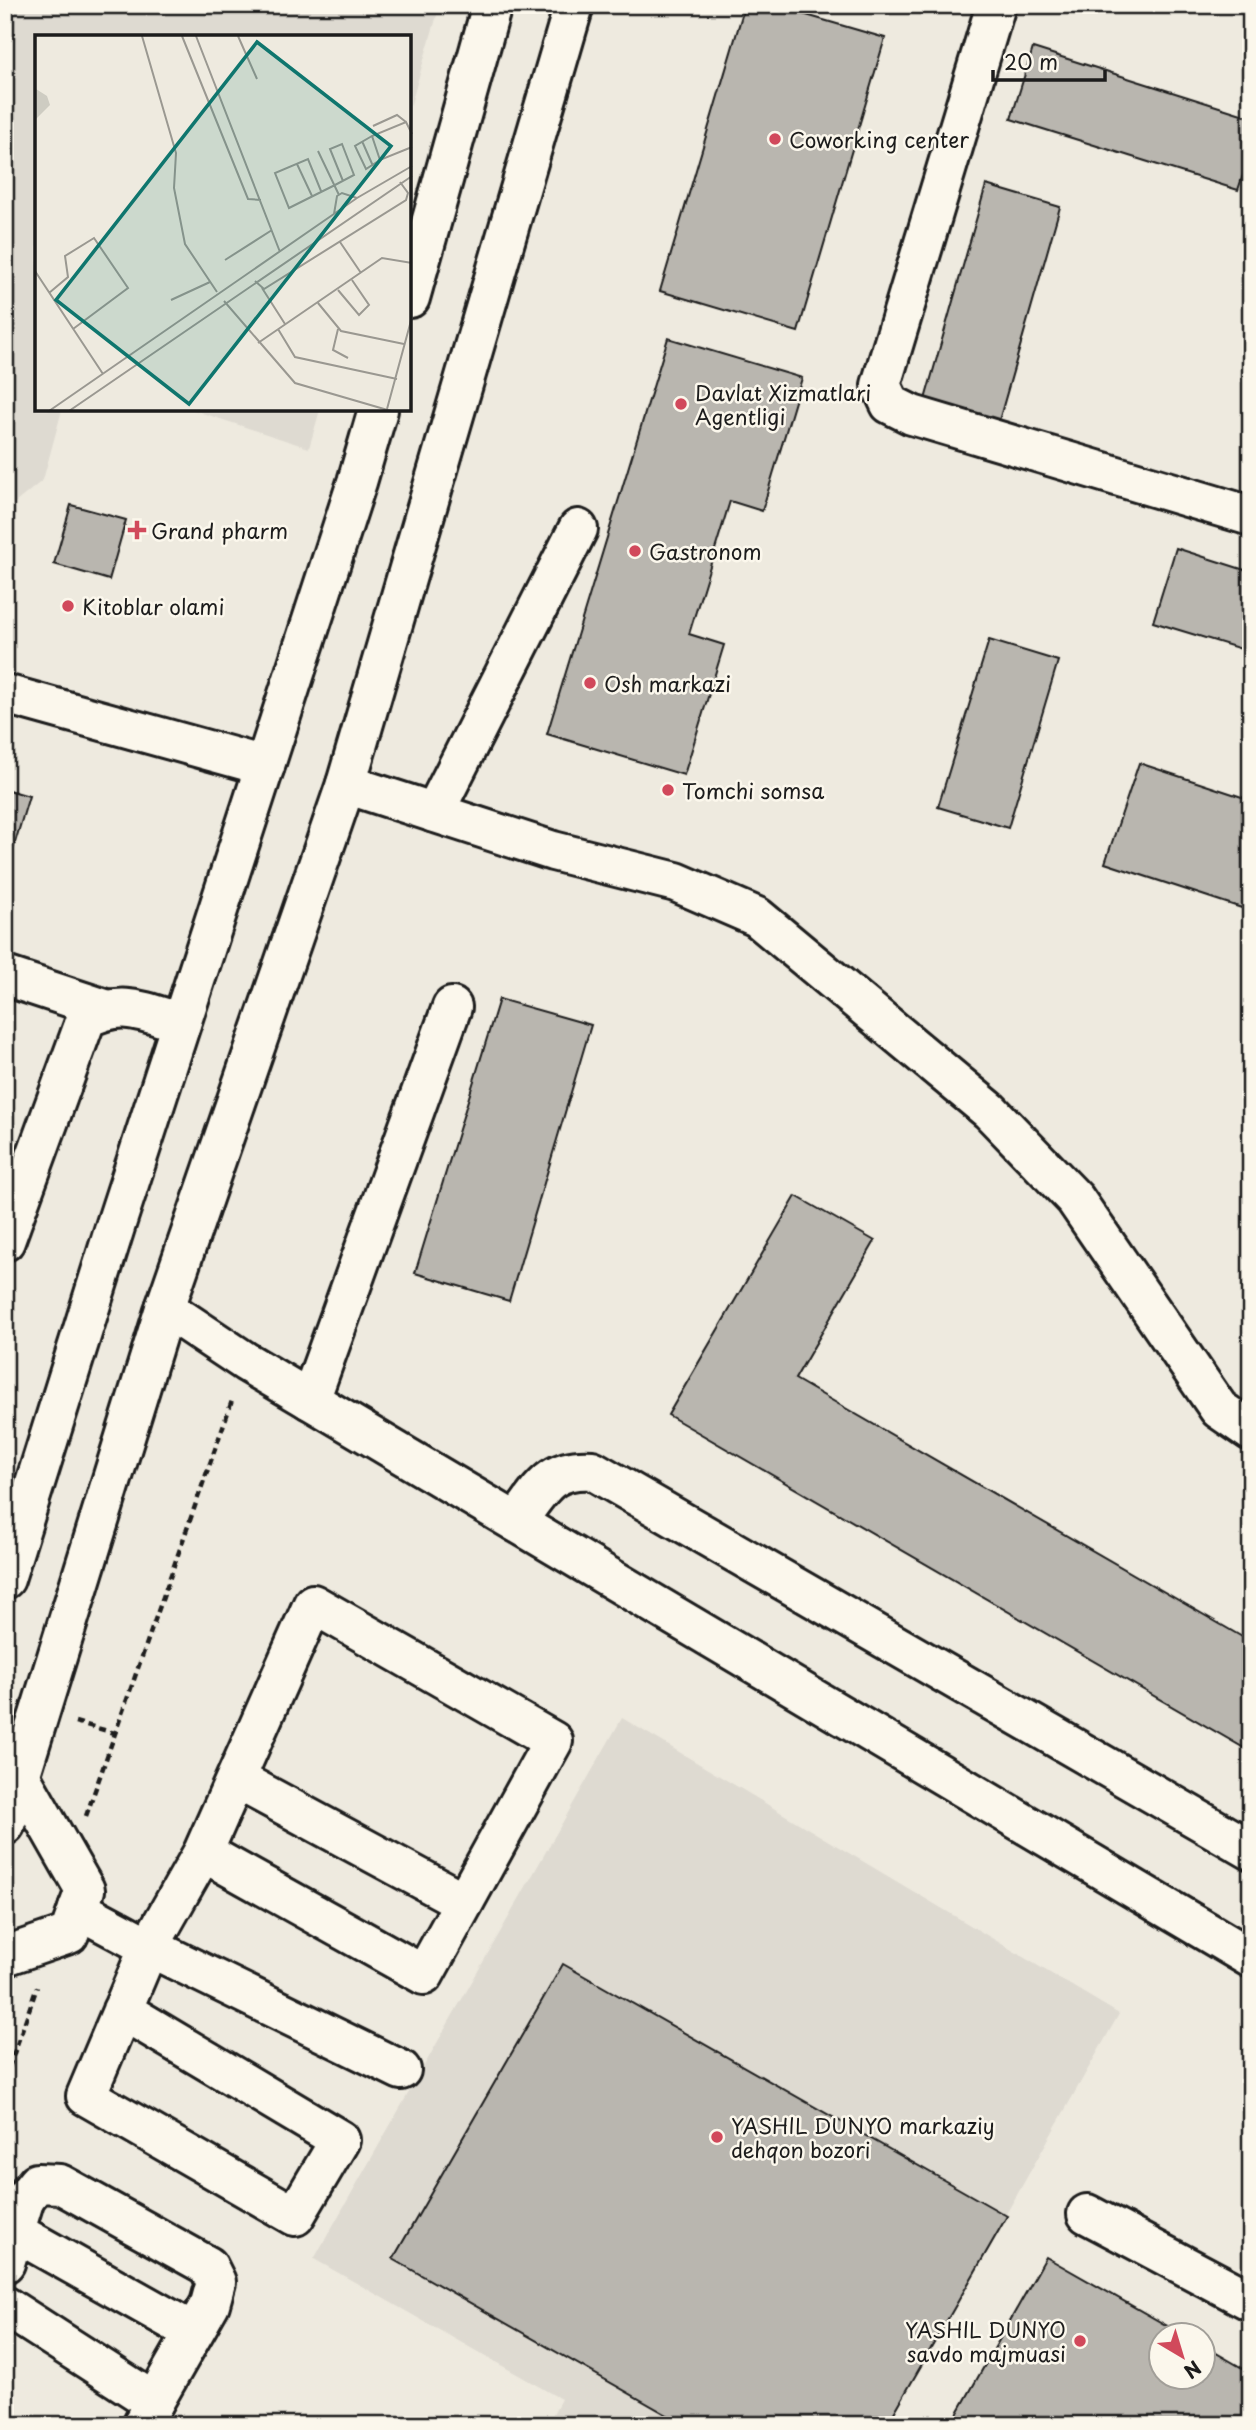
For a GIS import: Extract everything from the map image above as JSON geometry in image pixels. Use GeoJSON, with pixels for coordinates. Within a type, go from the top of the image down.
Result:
{"type":"FeatureCollection","features":[{"type":"Feature","properties":{"kind":"main road"},"geometry":{"type":"LineString","coordinates":[[411,294],[492,5]]}},
{"type":"Feature","properties":{"kind":"main road"},"geometry":{"type":"LineString","coordinates":[[5,1825],[165,1308],[346,785],[574,5]]}},
{"type":"Feature","properties":{"kind":"main road"},"geometry":{"type":"LineString","coordinates":[[996,5],[881,385],[890,404],[912,415],[1251,516]]}},
{"type":"Feature","properties":{"kind":"main road"},"geometry":{"type":"LineString","coordinates":[[5,1579],[378,411]]}},
{"type":"Feature","properties":{"kind":"main road"},"geometry":{"type":"LineString","coordinates":[[434,813],[578,529]]}},
{"type":"Feature","properties":{"kind":"main road"},"geometry":{"type":"LineString","coordinates":[[5,694],[265,766]]}},
{"type":"Feature","properties":{"kind":"main road"},"geometry":{"type":"LineString","coordinates":[[346,785],[553,851],[676,883],[757,917],[990,1111],[1075,1199],[1219,1409],[1251,1431]]}},
{"type":"Feature","properties":{"kind":"main road"},"geometry":{"type":"LineString","coordinates":[[5,976],[104,1009],[125,1007],[181,1023]]}},
{"type":"Feature","properties":{"kind":"main road"},"geometry":{"type":"LineString","coordinates":[[310,1399],[452,1007]]}},
{"type":"Feature","properties":{"kind":"main road"},"geometry":{"type":"LineString","coordinates":[[5,1241],[86,1020],[104,1009]]}},
{"type":"Feature","properties":{"kind":"main road"},"geometry":{"type":"LineString","coordinates":[[165,1308],[246,1362],[1251,1958]]}},
{"type":"Feature","properties":{"kind":"main road"},"geometry":{"type":"LineString","coordinates":[[516,1522],[555,1474],[572,1469],[592,1470],[1251,1850]]}},
{"type":"Feature","properties":{"kind":"main road"},"geometry":{"type":"LineString","coordinates":[[122,2010],[340,2140],[295,2216],[86,2096],[122,2010],[149,1947],[203,1852],[313,1604],[553,1741],[424,1975],[203,1852]]}},
{"type":"Feature","properties":{"kind":"main road"},"geometry":{"type":"LineString","coordinates":[[5,1956],[69,1934],[85,1890],[20,1776]]}},
{"type":"Feature","properties":{"kind":"main road"},"geometry":{"type":"LineString","coordinates":[[236,1779],[464,1902]]}},
{"type":"Feature","properties":{"kind":"main road"},"geometry":{"type":"LineString","coordinates":[[78,1909],[149,1947],[401,2070]]}},
{"type":"Feature","properties":{"kind":"main road"},"geometry":{"type":"LineString","coordinates":[[5,2306],[148,2413],[210,2304],[216,2282],[208,2266],[60,2184],[37,2183],[25,2198],[10,2248],[193,2332]]}},
{"type":"Feature","properties":{"kind":"main road"},"geometry":{"type":"LineString","coordinates":[[1087,2214],[1251,2301]]}},
{"type":"Feature","properties":{"kind":"path"},"geometry":{"type":"LineString","coordinates":[[70,1863],[246,1362]]}},
{"type":"Feature","properties":{"kind":"path"},"geometry":{"type":"LineString","coordinates":[[5,2079],[53,1940]]}},
{"type":"Feature","properties":{"kind":"shaded area"},"geometry":{"type":"Polygon","coordinates":[[[5,5],[440,5],[411,104],[411,35],[35,35],[35,411],[62,411],[43,480],[5,511],[5,5]]]}},
{"type":"Feature","properties":{"kind":"shaded area"},"geometry":{"type":"Polygon","coordinates":[[[196,411],[320,411],[309,448],[196,411]]]}},
{"type":"Feature","properties":{"kind":"shaded area","name":"YASHIL DUNYO markaziy dehqon bozori"},"geometry":{"type":"Polygon","coordinates":[[[622,1718],[1119,2014],[887,2425],[547,2425],[561,2399],[314,2259],[622,1718]]]}},
{"type":"Feature","properties":{"kind":"building"},"geometry":{"type":"Polygon","coordinates":[[[745,5],[772,5],[885,38],[798,332],[660,291],[745,5]]]}},
{"type":"Feature","properties":{"kind":"building"},"geometry":{"type":"Polygon","coordinates":[[[1033,48],[1251,117],[1251,151],[1238,190],[1011,119],[1033,48]]]}},
{"type":"Feature","properties":{"kind":"building"},"geometry":{"type":"Polygon","coordinates":[[[986,185],[1060,207],[996,431],[922,410],[986,185]]]}},
{"type":"Feature","properties":{"kind":"building"},"geometry":{"type":"Polygon","coordinates":[[[668,338],[802,378],[762,511],[730,501],[689,634],[724,645],[684,775],[547,734],[668,338]]]}},
{"type":"Feature","properties":{"kind":"building"},"geometry":{"type":"Polygon","coordinates":[[[71,505],[126,520],[109,580],[54,564],[71,505]]]}},
{"type":"Feature","properties":{"kind":"building"},"geometry":{"type":"Polygon","coordinates":[[[1176,548],[1251,572],[1251,652],[1153,622],[1176,548]]]}},
{"type":"Feature","properties":{"kind":"building"},"geometry":{"type":"Polygon","coordinates":[[[989,640],[1058,661],[1008,828],[938,807],[989,640]]]}},
{"type":"Feature","properties":{"kind":"building"},"geometry":{"type":"Polygon","coordinates":[[[1139,763],[1251,800],[1251,911],[1105,863],[1139,763]]]}},
{"type":"Feature","properties":{"kind":"building"},"geometry":{"type":"Polygon","coordinates":[[[5,789],[29,796],[5,876],[5,789]]]}},
{"type":"Feature","properties":{"kind":"building"},"geometry":{"type":"Polygon","coordinates":[[[499,999],[591,1025],[509,1301],[415,1273],[499,999]]]}},
{"type":"Feature","properties":{"kind":"building"},"geometry":{"type":"Polygon","coordinates":[[[796,1196],[875,1241],[795,1379],[1251,1642],[1251,1752],[668,1415],[796,1196]]]}},
{"type":"Feature","properties":{"kind":"building"},"geometry":{"type":"Polygon","coordinates":[[[563,1964],[1007,2216],[887,2425],[685,2425],[393,2259],[563,1964]]]}},
{"type":"Feature","properties":{"kind":"building","name":"YASHIL DUNYO savdo majmuasi"},"geometry":{"type":"Polygon","coordinates":[[[1046,2257],[1160,2322],[1148,2322],[1148,2392],[1218,2392],[1218,2354],[1251,2373],[1251,2425],[951,2425],[1046,2257]]]}},
{"type":"Feature","properties":{"kind":"place","name":"Coworking center"},"geometry":{"type":"Point","coordinates":[775,139]}},
{"type":"Feature","properties":{"kind":"place","name":"Davlat Xizmatlari Agentligi"},"geometry":{"type":"Point","coordinates":[681,404]}},
{"type":"Feature","properties":{"kind":"place","name":"Grand pharm"},"geometry":{"type":"Point","coordinates":[137,530]}},
{"type":"Feature","properties":{"kind":"place","name":"Gastronom"},"geometry":{"type":"Point","coordinates":[635,551]}},
{"type":"Feature","properties":{"kind":"place","name":"Kitoblar olami"},"geometry":{"type":"Point","coordinates":[68,606]}},
{"type":"Feature","properties":{"kind":"place","name":"Osh markazi"},"geometry":{"type":"Point","coordinates":[590,683]}},
{"type":"Feature","properties":{"kind":"place","name":"Tomchi somsa"},"geometry":{"type":"Point","coordinates":[668,790]}},
{"type":"Feature","properties":{"kind":"place","name":"YASHIL DUNYO markaziy dehqon bozori"},"geometry":{"type":"Point","coordinates":[717,2137]}},
{"type":"Feature","properties":{"kind":"place","name":"YASHIL DUNYO savdo majmuasi"},"geometry":{"type":"Point","coordinates":[1080,2341]}}]}
